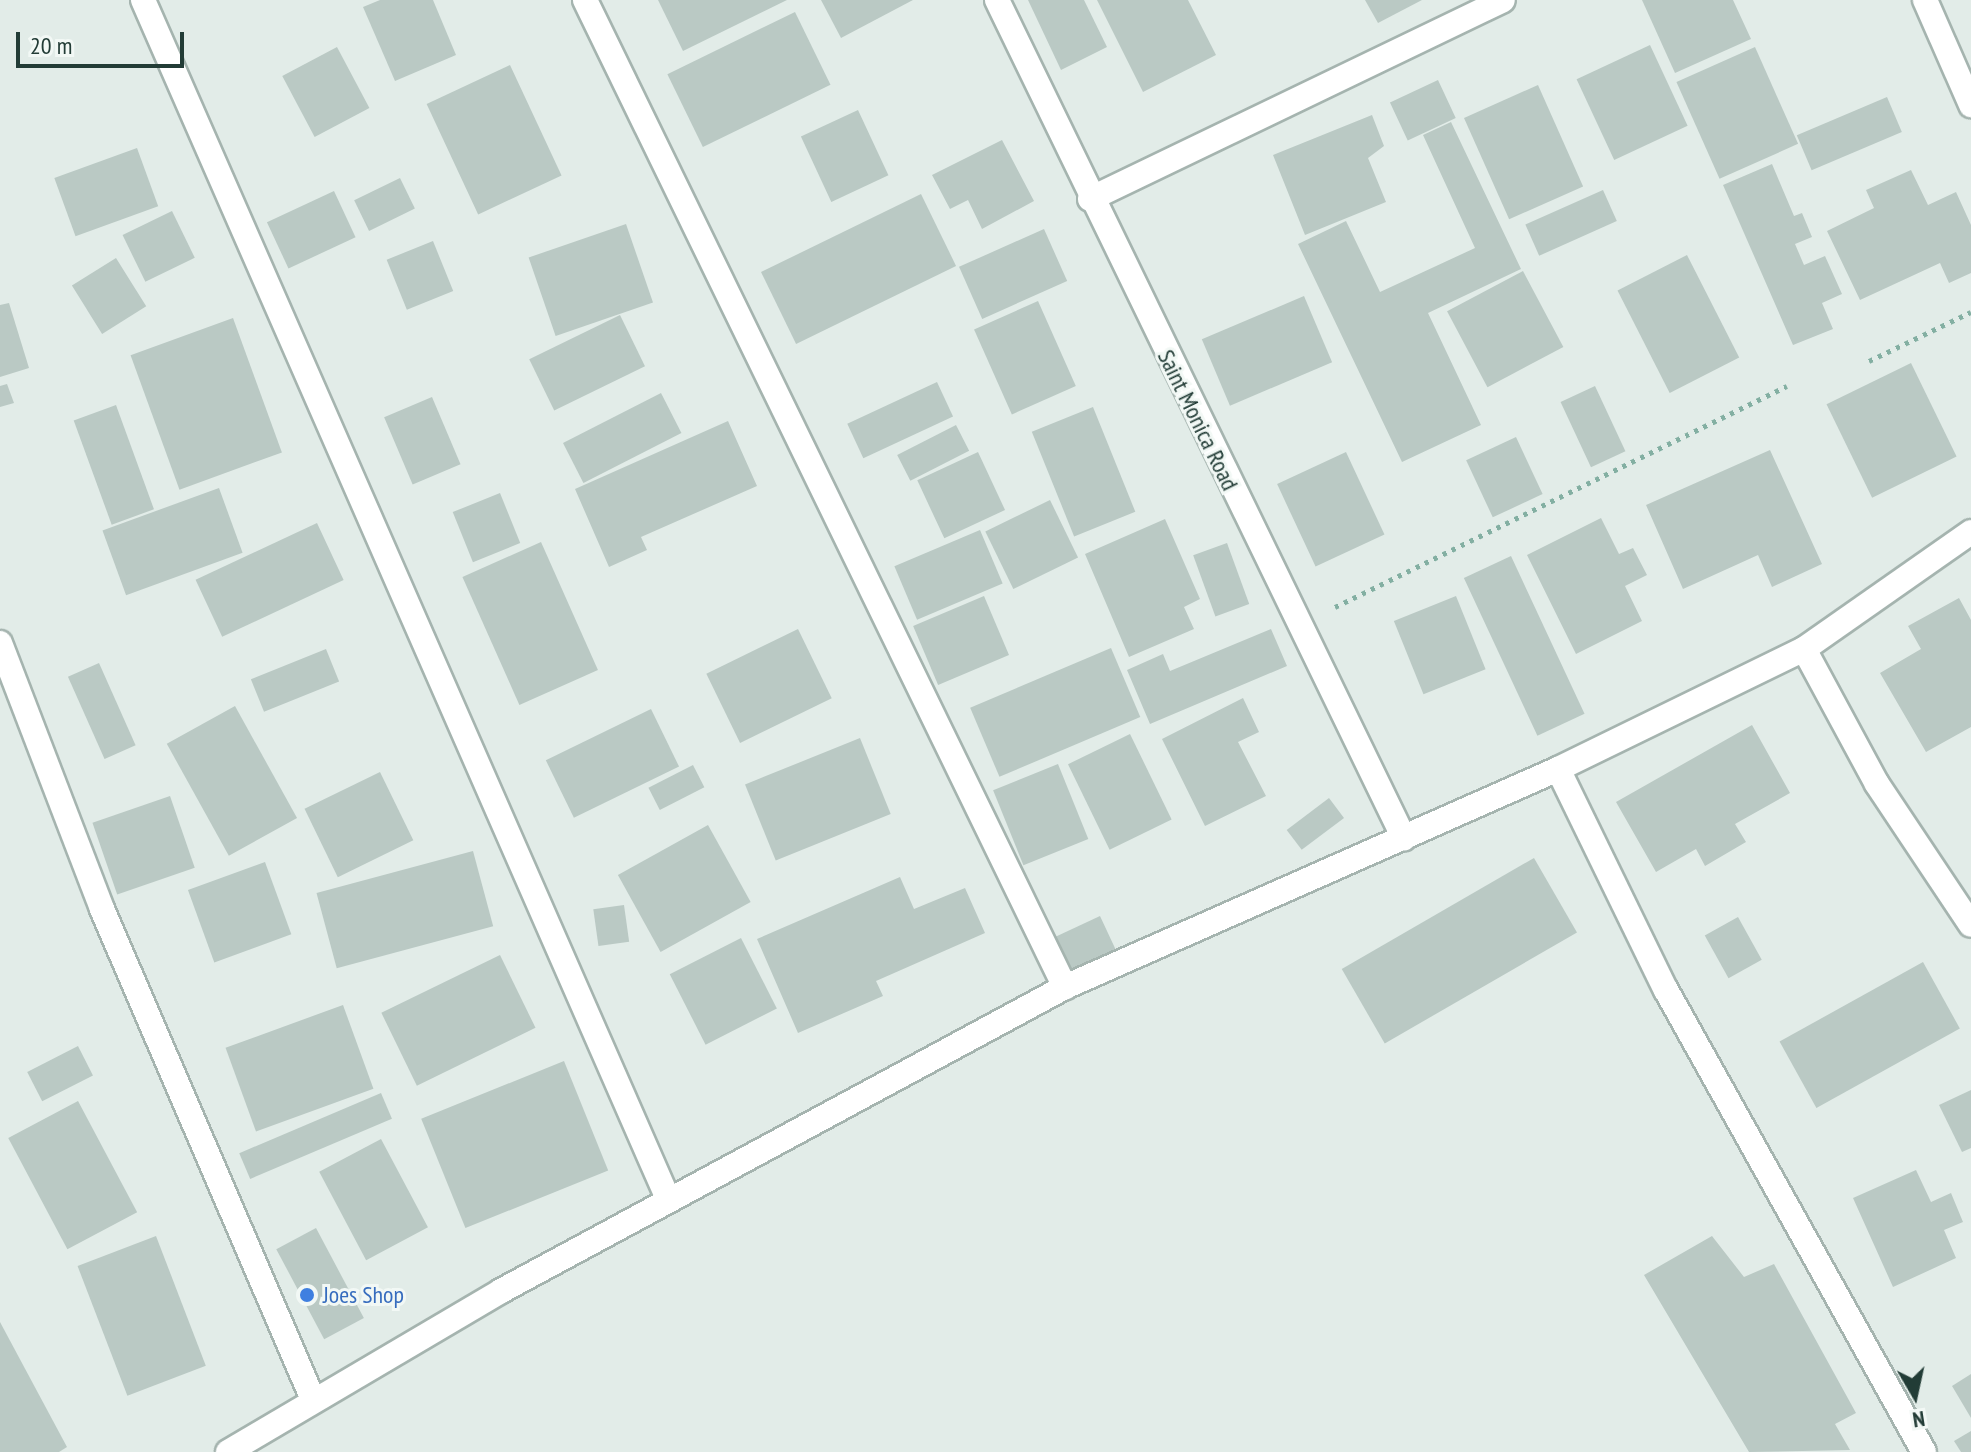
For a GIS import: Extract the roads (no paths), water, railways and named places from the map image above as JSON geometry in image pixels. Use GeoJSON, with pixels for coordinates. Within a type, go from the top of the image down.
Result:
{"type":"FeatureCollection","features":[{"type":"Feature","properties":{"kind":"street"},"geometry":{"type":"LineString","coordinates":[[143,0],[668,1199]]}},
{"type":"Feature","properties":{"kind":"street"},"geometry":{"type":"LineString","coordinates":[[585,0],[1065,987]]}},
{"type":"Feature","properties":{"kind":"street","name":"Saint Monica Road"},"geometry":{"type":"LineString","coordinates":[[997,0],[1297,626],[1404,838]]}},
{"type":"Feature","properties":{"kind":"street"},"geometry":{"type":"LineString","coordinates":[[1090,199],[1503,0]]}},
{"type":"Feature","properties":{"kind":"street"},"geometry":{"type":"LineString","coordinates":[[1925,0],[1971,105]]}},
{"type":"Feature","properties":{"kind":"street"},"geometry":{"type":"LineString","coordinates":[[228,1452],[312,1397],[668,1199],[1065,987],[1558,769],[1804,649],[1971,532]]}},
{"type":"Feature","properties":{"kind":"street"},"geometry":{"type":"LineString","coordinates":[[0,643],[102,909],[312,1397]]}},
{"type":"Feature","properties":{"kind":"street"},"geometry":{"type":"LineString","coordinates":[[1804,649],[1877,784],[1971,925]]}},
{"type":"Feature","properties":{"kind":"street"},"geometry":{"type":"LineString","coordinates":[[1558,769],[1666,990],[1924,1452]]}},
{"type":"Feature","properties":{"kind":"place","name":"Joes Shop"},"geometry":{"type":"Point","coordinates":[307,1295]}}]}
